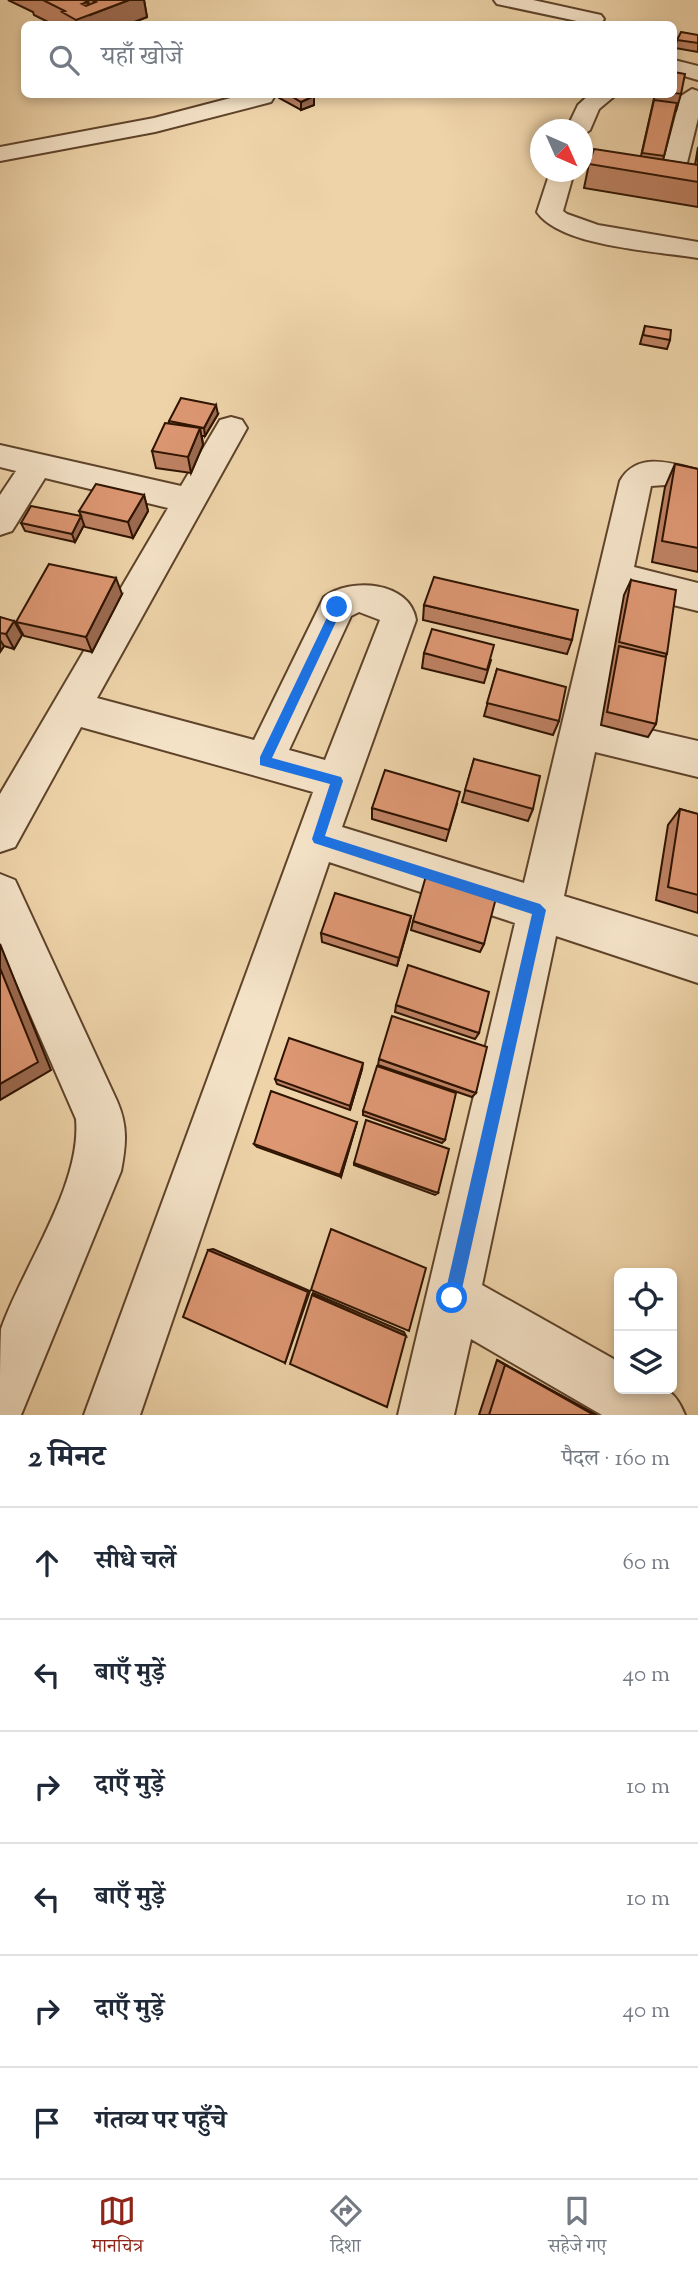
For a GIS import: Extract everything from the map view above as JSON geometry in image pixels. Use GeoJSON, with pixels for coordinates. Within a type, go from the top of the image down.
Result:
{"type":"FeatureCollection","features":[{"type":"Feature","properties":{"kind":"street"},"geometry":{"type":"LineString","coordinates":[[504,0],[594,15]]}},
{"type":"Feature","properties":{"kind":"street"},"geometry":{"type":"LineString","coordinates":[[677,68],[698,73]]}},
{"type":"Feature","properties":{"kind":"street"},"geometry":{"type":"LineString","coordinates":[[0,154],[155,125],[259,98]]}},
{"type":"Feature","properties":{"kind":"street"},"geometry":{"type":"LineString","coordinates":[[583,119],[589,105],[600,98]]}},
{"type":"Feature","properties":{"kind":"street"},"geometry":{"type":"LineString","coordinates":[[671,179],[692,111]]}},
{"type":"Feature","properties":{"kind":"street"},"geometry":{"type":"LineString","coordinates":[[645,175],[698,183]]}},
{"type":"Feature","properties":{"kind":"street"},"geometry":{"type":"LineString","coordinates":[[559,182],[550,212],[558,221],[587,231],[698,250]]}},
{"type":"Feature","properties":{"kind":"street"},"geometry":{"type":"LineString","coordinates":[[0,833],[231,428]]}},
{"type":"Feature","properties":{"kind":"street"},"geometry":{"type":"LineString","coordinates":[[0,456],[191,501]]}},
{"type":"Feature","properties":{"kind":"street"},"geometry":{"type":"LineString","coordinates":[[0,522],[37,464]]}},
{"type":"Feature","properties":{"kind":"street"},"geometry":{"type":"LineString","coordinates":[[426,1415],[636,481],[640,476],[655,472],[698,482]]}},
{"type":"Feature","properties":{"kind":"street"},"geometry":{"type":"LineString","coordinates":[[614,576],[698,597]]}},
{"type":"Feature","properties":{"kind":"street"},"geometry":{"type":"LineString","coordinates":[[111,1415],[337,781],[398,620],[397,613],[389,606],[354,596],[345,598],[337,607],[264,761]]}},
{"type":"Feature","properties":{"kind":"street"},"geometry":{"type":"LineString","coordinates":[[73,708],[337,781]]}},
{"type":"Feature","properties":{"kind":"street"},"geometry":{"type":"LineString","coordinates":[[580,731],[698,760]]}},
{"type":"Feature","properties":{"kind":"street"},"geometry":{"type":"LineString","coordinates":[[318,839],[698,960]]}},
{"type":"Feature","properties":{"kind":"street"},"geometry":{"type":"LineString","coordinates":[[0,895],[100,1118],[102,1136],[96,1171],[0,1398]]}},
{"type":"Feature","properties":{"kind":"street"},"geometry":{"type":"LineString","coordinates":[[452,1298],[657,1415]]}},
{"type":"Feature","properties":{"kind":"building"},"geometry":{"type":"Polygon","coordinates":[[[43,0],[84,0],[88,2],[82,4],[86,6],[96,2],[92,0],[129,0],[76,20],[43,0]]]}},
{"type":"Feature","properties":{"kind":"building"},"geometry":{"type":"Polygon","coordinates":[[[681,32],[698,35],[698,43],[677,40],[681,32]]]}},
{"type":"Feature","properties":{"kind":"building"},"geometry":{"type":"Polygon","coordinates":[[[677,73],[685,74],[681,94],[677,93],[677,73]]]}},
{"type":"Feature","properties":{"kind":"building"},"geometry":{"type":"Polygon","coordinates":[[[654,100],[677,103],[664,156],[642,153],[654,100]]]}},
{"type":"Feature","properties":{"kind":"building"},"geometry":{"type":"Polygon","coordinates":[[[594,149],[698,165],[698,182],[593,165],[594,149]]]}},
{"type":"Feature","properties":{"kind":"building"},"geometry":{"type":"Polygon","coordinates":[[[645,326],[671,330],[670,340],[643,335],[645,326]]]}},
{"type":"Feature","properties":{"kind":"building"},"geometry":{"type":"Polygon","coordinates":[[[181,398],[216,405],[204,428],[169,421],[181,398]]]}},
{"type":"Feature","properties":{"kind":"building"},"geometry":{"type":"Polygon","coordinates":[[[165,423],[200,428],[188,457],[152,451],[165,423]]]}},
{"type":"Feature","properties":{"kind":"building"},"geometry":{"type":"Polygon","coordinates":[[[675,464],[698,469],[698,548],[662,541],[675,464]]]}},
{"type":"Feature","properties":{"kind":"building"},"geometry":{"type":"Polygon","coordinates":[[[96,484],[144,495],[128,522],[79,511],[96,484]]]}},
{"type":"Feature","properties":{"kind":"building"},"geometry":{"type":"Polygon","coordinates":[[[31,506],[81,516],[72,534],[21,523],[31,506]]]}},
{"type":"Feature","properties":{"kind":"building"},"geometry":{"type":"Polygon","coordinates":[[[49,564],[116,578],[86,637],[16,622],[49,564]]]}},
{"type":"Feature","properties":{"kind":"building"},"geometry":{"type":"Polygon","coordinates":[[[434,577],[578,610],[572,640],[424,605],[434,577]]]}},
{"type":"Feature","properties":{"kind":"building"},"geometry":{"type":"Polygon","coordinates":[[[631,580],[676,590],[667,654],[619,642],[631,580]]]}},
{"type":"Feature","properties":{"kind":"building"},"geometry":{"type":"Polygon","coordinates":[[[0,617],[14,621],[6,634],[0,633],[0,617]]]}},
{"type":"Feature","properties":{"kind":"building"},"geometry":{"type":"Polygon","coordinates":[[[432,629],[494,645],[487,670],[424,653],[432,629]]]}},
{"type":"Feature","properties":{"kind":"building"},"geometry":{"type":"Polygon","coordinates":[[[619,646],[666,657],[656,724],[607,712],[619,646]]]}},
{"type":"Feature","properties":{"kind":"building"},"geometry":{"type":"Polygon","coordinates":[[[497,669],[566,687],[559,721],[487,703],[497,669]]]}},
{"type":"Feature","properties":{"kind":"building"},"geometry":{"type":"Polygon","coordinates":[[[474,759],[540,776],[533,809],[465,790],[474,759]]]}},
{"type":"Feature","properties":{"kind":"building"},"geometry":{"type":"Polygon","coordinates":[[[385,770],[460,792],[449,830],[372,808],[385,770]]]}},
{"type":"Feature","properties":{"kind":"building"},"geometry":{"type":"Polygon","coordinates":[[[680,809],[698,814],[698,895],[668,887],[680,809]]]}},
{"type":"Feature","properties":{"kind":"building"},"geometry":{"type":"Polygon","coordinates":[[[426,876],[496,898],[484,944],[413,921],[426,876]]]}},
{"type":"Feature","properties":{"kind":"building"},"geometry":{"type":"Polygon","coordinates":[[[335,893],[411,916],[399,958],[321,933],[335,893]]]}},
{"type":"Feature","properties":{"kind":"building"},"geometry":{"type":"Polygon","coordinates":[[[408,965],[489,992],[479,1033],[396,1005],[408,965]]]}},
{"type":"Feature","properties":{"kind":"building"},"geometry":{"type":"Polygon","coordinates":[[[0,968],[38,1062],[0,1084],[0,968]]]}},
{"type":"Feature","properties":{"kind":"building"},"geometry":{"type":"Polygon","coordinates":[[[392,1016],[487,1047],[476,1093],[379,1059],[392,1016]]]}},
{"type":"Feature","properties":{"kind":"building"},"geometry":{"type":"Polygon","coordinates":[[[289,1038],[363,1063],[350,1106],[275,1079],[289,1038]]]}},
{"type":"Feature","properties":{"kind":"building"},"geometry":{"type":"Polygon","coordinates":[[[377,1066],[456,1093],[445,1140],[363,1111],[377,1066]]]}},
{"type":"Feature","properties":{"kind":"building"},"geometry":{"type":"Polygon","coordinates":[[[271,1091],[357,1122],[340,1175],[254,1144],[271,1091]]]}},
{"type":"Feature","properties":{"kind":"building"},"geometry":{"type":"Polygon","coordinates":[[[366,1120],[449,1149],[438,1193],[354,1163],[366,1120]]]}},
{"type":"Feature","properties":{"kind":"building"},"geometry":{"type":"Polygon","coordinates":[[[331,1229],[426,1268],[409,1331],[311,1290],[331,1229]]]}},
{"type":"Feature","properties":{"kind":"building"},"geometry":{"type":"Polygon","coordinates":[[[208,1250],[308,1292],[285,1363],[183,1317],[208,1250]]]}},
{"type":"Feature","properties":{"kind":"building"},"geometry":{"type":"Polygon","coordinates":[[[312,1295],[406,1336],[387,1407],[290,1364],[312,1295]]]}},
{"type":"Feature","properties":{"kind":"building"},"geometry":{"type":"Polygon","coordinates":[[[505,1365],[594,1415],[489,1415],[505,1365]]]}},
{"type":"Feature","properties":{"kind":"route"},"geometry":{"type":"LineString","coordinates":[[337,607],[264,761],[337,781],[318,839],[540,910],[452,1298]]}}]}
